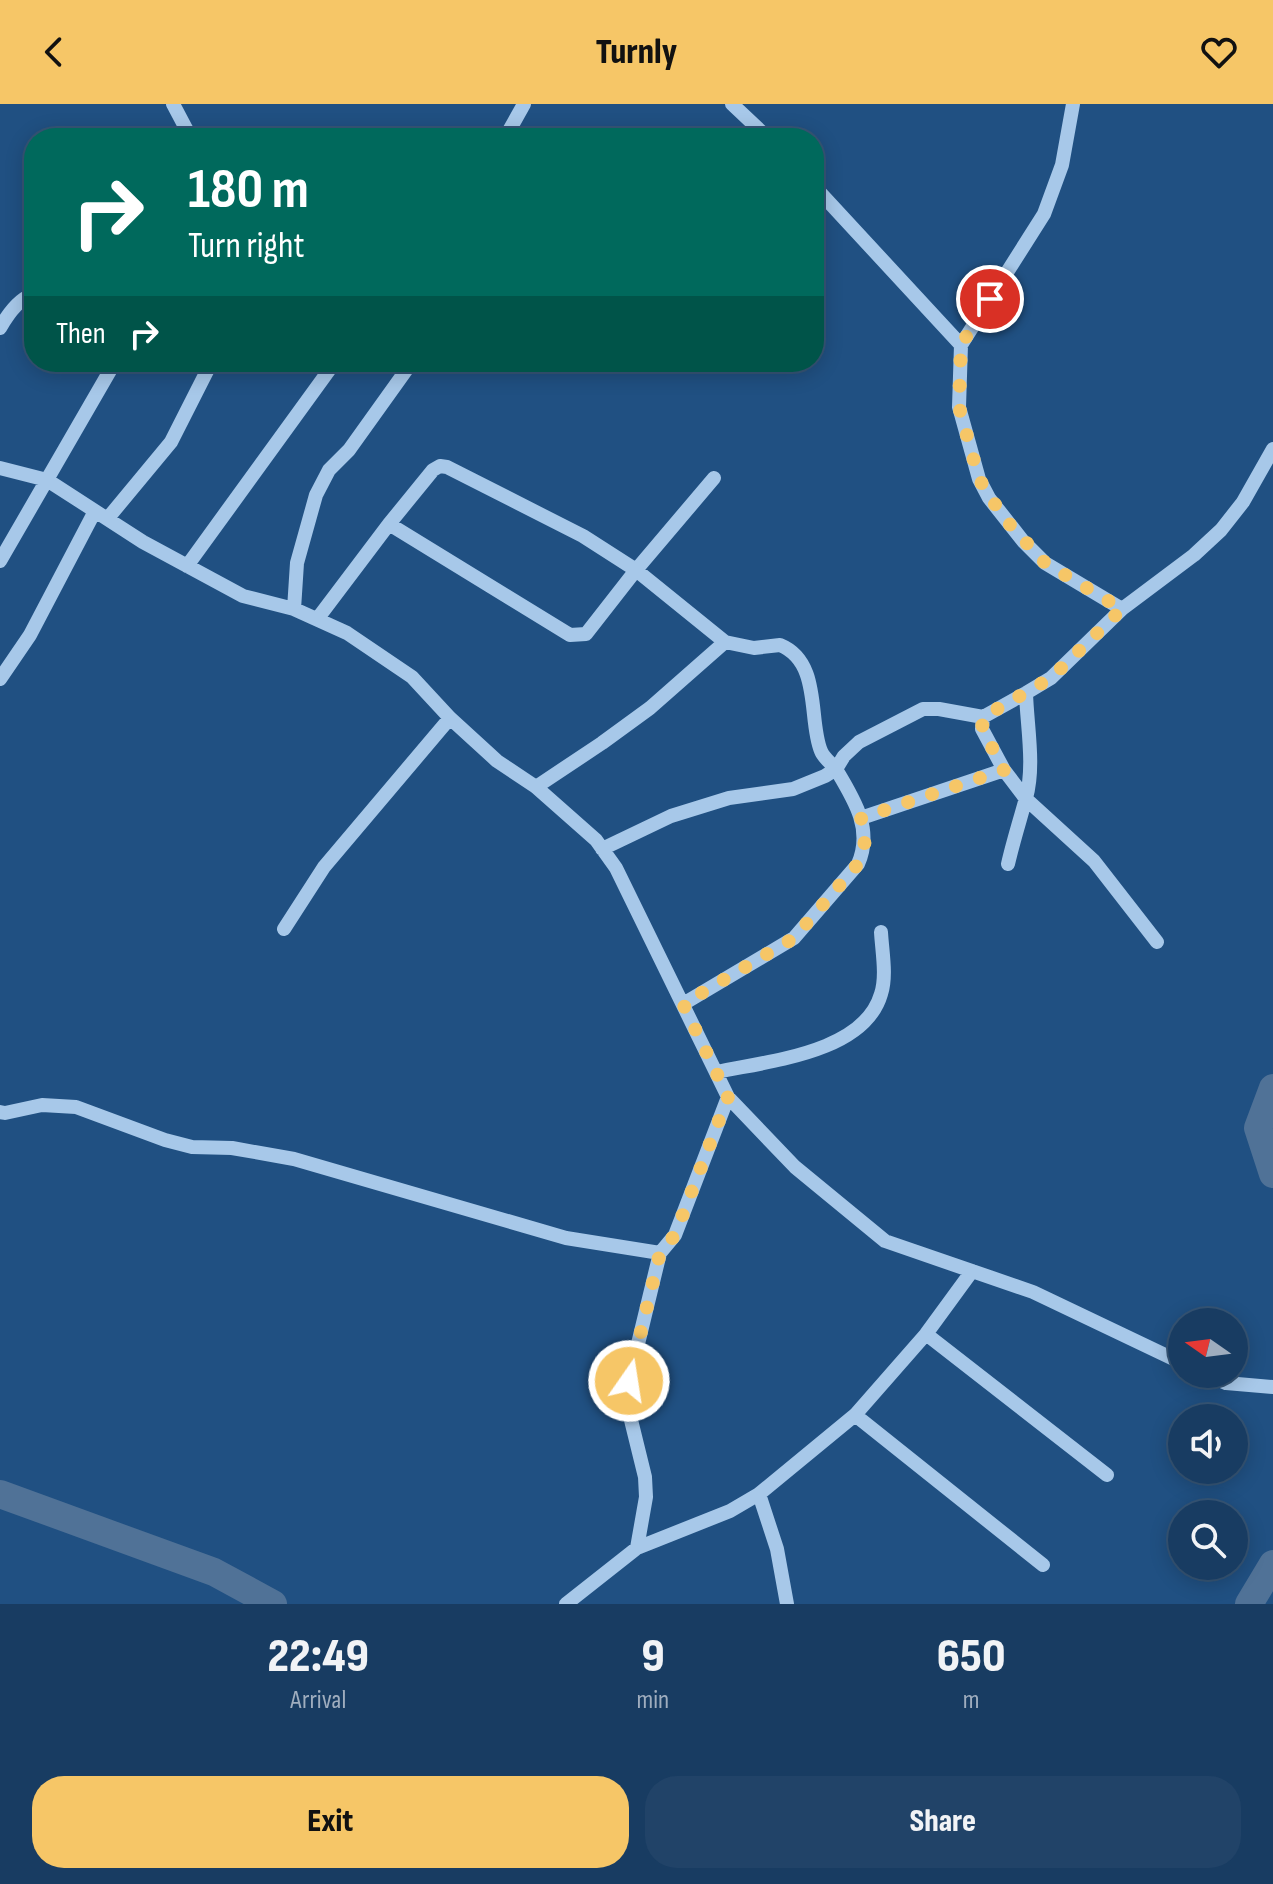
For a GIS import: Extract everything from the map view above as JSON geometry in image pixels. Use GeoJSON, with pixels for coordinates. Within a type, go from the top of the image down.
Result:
{"type":"FeatureCollection","features":[{"type":"Feature","properties":{"kind":"street"},"geometry":{"type":"LineString","coordinates":[[173,104],[186,128]]}},
{"type":"Feature","properties":{"kind":"street"},"geometry":{"type":"LineString","coordinates":[[511,128],[524,104]]}},
{"type":"Feature","properties":{"kind":"street"},"geometry":{"type":"LineString","coordinates":[[732,104],[757,128]]}},
{"type":"Feature","properties":{"kind":"street"},"geometry":{"type":"LineString","coordinates":[[1073,104],[1062,165],[1044,214],[961,345],[959,407],[979,479],[989,498],[1023,541],[1045,563],[1122,609]]}},
{"type":"Feature","properties":{"kind":"street"},"geometry":{"type":"LineString","coordinates":[[824,197],[961,345]]}},
{"type":"Feature","properties":{"kind":"street"},"geometry":{"type":"LineString","coordinates":[[0,328],[18,303],[24,300]]}},
{"type":"Feature","properties":{"kind":"street"},"geometry":{"type":"LineString","coordinates":[[0,561],[109,372]]}},
{"type":"Feature","properties":{"kind":"street"},"geometry":{"type":"LineString","coordinates":[[0,679],[30,635],[101,515],[171,442],[206,372]]}},
{"type":"Feature","properties":{"kind":"street"},"geometry":{"type":"LineString","coordinates":[[187,566],[328,372]]}},
{"type":"Feature","properties":{"kind":"street"},"geometry":{"type":"LineString","coordinates":[[294,609],[297,563],[316,495],[329,470],[349,450],[405,372]]}},
{"type":"Feature","properties":{"kind":"street"},"geometry":{"type":"LineString","coordinates":[[602,849],[671,816],[729,798],[793,789],[836,769],[859,742],[923,709],[983,717],[1026,693],[1051,678],[1122,609],[1194,555],[1221,530],[1243,502],[1273,449]]}},
{"type":"Feature","properties":{"kind":"street"},"geometry":{"type":"LineString","coordinates":[[318,618],[389,524],[433,470],[440,466],[583,536],[636,570],[725,642],[754,648],[780,645],[793,655],[806,672],[811,685],[821,752],[836,769],[861,818],[866,838],[858,864],[794,938],[683,1004]]}},
{"type":"Feature","properties":{"kind":"street"},"geometry":{"type":"LineString","coordinates":[[0,468],[47,480],[143,542],[187,566],[243,596],[318,618],[347,633],[412,677],[450,718],[497,761],[536,787],[596,840],[616,868],[728,1097],[795,1167],[885,1241],[1033,1292],[1168,1356]]}},
{"type":"Feature","properties":{"kind":"street"},"geometry":{"type":"LineString","coordinates":[[389,524],[570,635],[586,634],[714,478]]}},
{"type":"Feature","properties":{"kind":"street"},"geometry":{"type":"LineString","coordinates":[[536,787],[650,708],[725,642]]}},
{"type":"Feature","properties":{"kind":"street"},"geometry":{"type":"LineString","coordinates":[[1008,864],[1026,799],[1029,768],[1026,693]]}},
{"type":"Feature","properties":{"kind":"street"},"geometry":{"type":"LineString","coordinates":[[983,717],[982,729],[1004,770],[1026,799],[1094,861],[1157,942]]}},
{"type":"Feature","properties":{"kind":"street"},"geometry":{"type":"LineString","coordinates":[[284,929],[324,867],[450,718]]}},
{"type":"Feature","properties":{"kind":"street"},"geometry":{"type":"LineString","coordinates":[[861,818],[1004,770]]}},
{"type":"Feature","properties":{"kind":"street"},"geometry":{"type":"LineString","coordinates":[[717,1072],[806,1052],[847,1037],[867,1019],[881,994],[881,932]]}},
{"type":"Feature","properties":{"kind":"street"},"geometry":{"type":"LineString","coordinates":[[637,1548],[646,1497],[645,1477],[631,1420],[629,1381],[660,1253],[675,1235],[728,1097]]}},
{"type":"Feature","properties":{"kind":"street"},"geometry":{"type":"LineString","coordinates":[[0,1112],[42,1105],[76,1107],[192,1147],[232,1148],[294,1159],[566,1238],[660,1253]]}},
{"type":"Feature","properties":{"kind":"street"},"geometry":{"type":"LineString","coordinates":[[566,1604],[637,1548],[730,1511],[759,1494],[855,1415],[926,1334],[972,1271]]}},
{"type":"Feature","properties":{"kind":"street"},"geometry":{"type":"LineString","coordinates":[[926,1334],[1107,1475]]}},
{"type":"Feature","properties":{"kind":"street"},"geometry":{"type":"LineString","coordinates":[[1248,1385],[1273,1387]]}},
{"type":"Feature","properties":{"kind":"street"},"geometry":{"type":"LineString","coordinates":[[855,1415],[1043,1565]]}},
{"type":"Feature","properties":{"kind":"street"},"geometry":{"type":"LineString","coordinates":[[759,1494],[777,1549],[787,1604]]}},
{"type":"Feature","properties":{"kind":"waterway"},"geometry":{"type":"LineString","coordinates":[[1273,1088],[1258,1128],[1273,1174]]}},
{"type":"Feature","properties":{"kind":"waterway"},"geometry":{"type":"LineString","coordinates":[[0,1494],[214,1572],[273,1604]]}},
{"type":"Feature","properties":{"kind":"waterway"},"geometry":{"type":"LineString","coordinates":[[1249,1604],[1273,1564]]}},
{"type":"Feature","properties":{"kind":"route"},"geometry":{"type":"LineString","coordinates":[[629,1381],[660,1253],[675,1235],[728,1097],[683,1004],[794,938],[858,864],[866,838],[861,818],[1004,770],[982,729],[983,717],[1051,678],[1122,609],[1045,563],[1003,517],[979,479],[959,407],[961,345],[990,299]]}}]}
